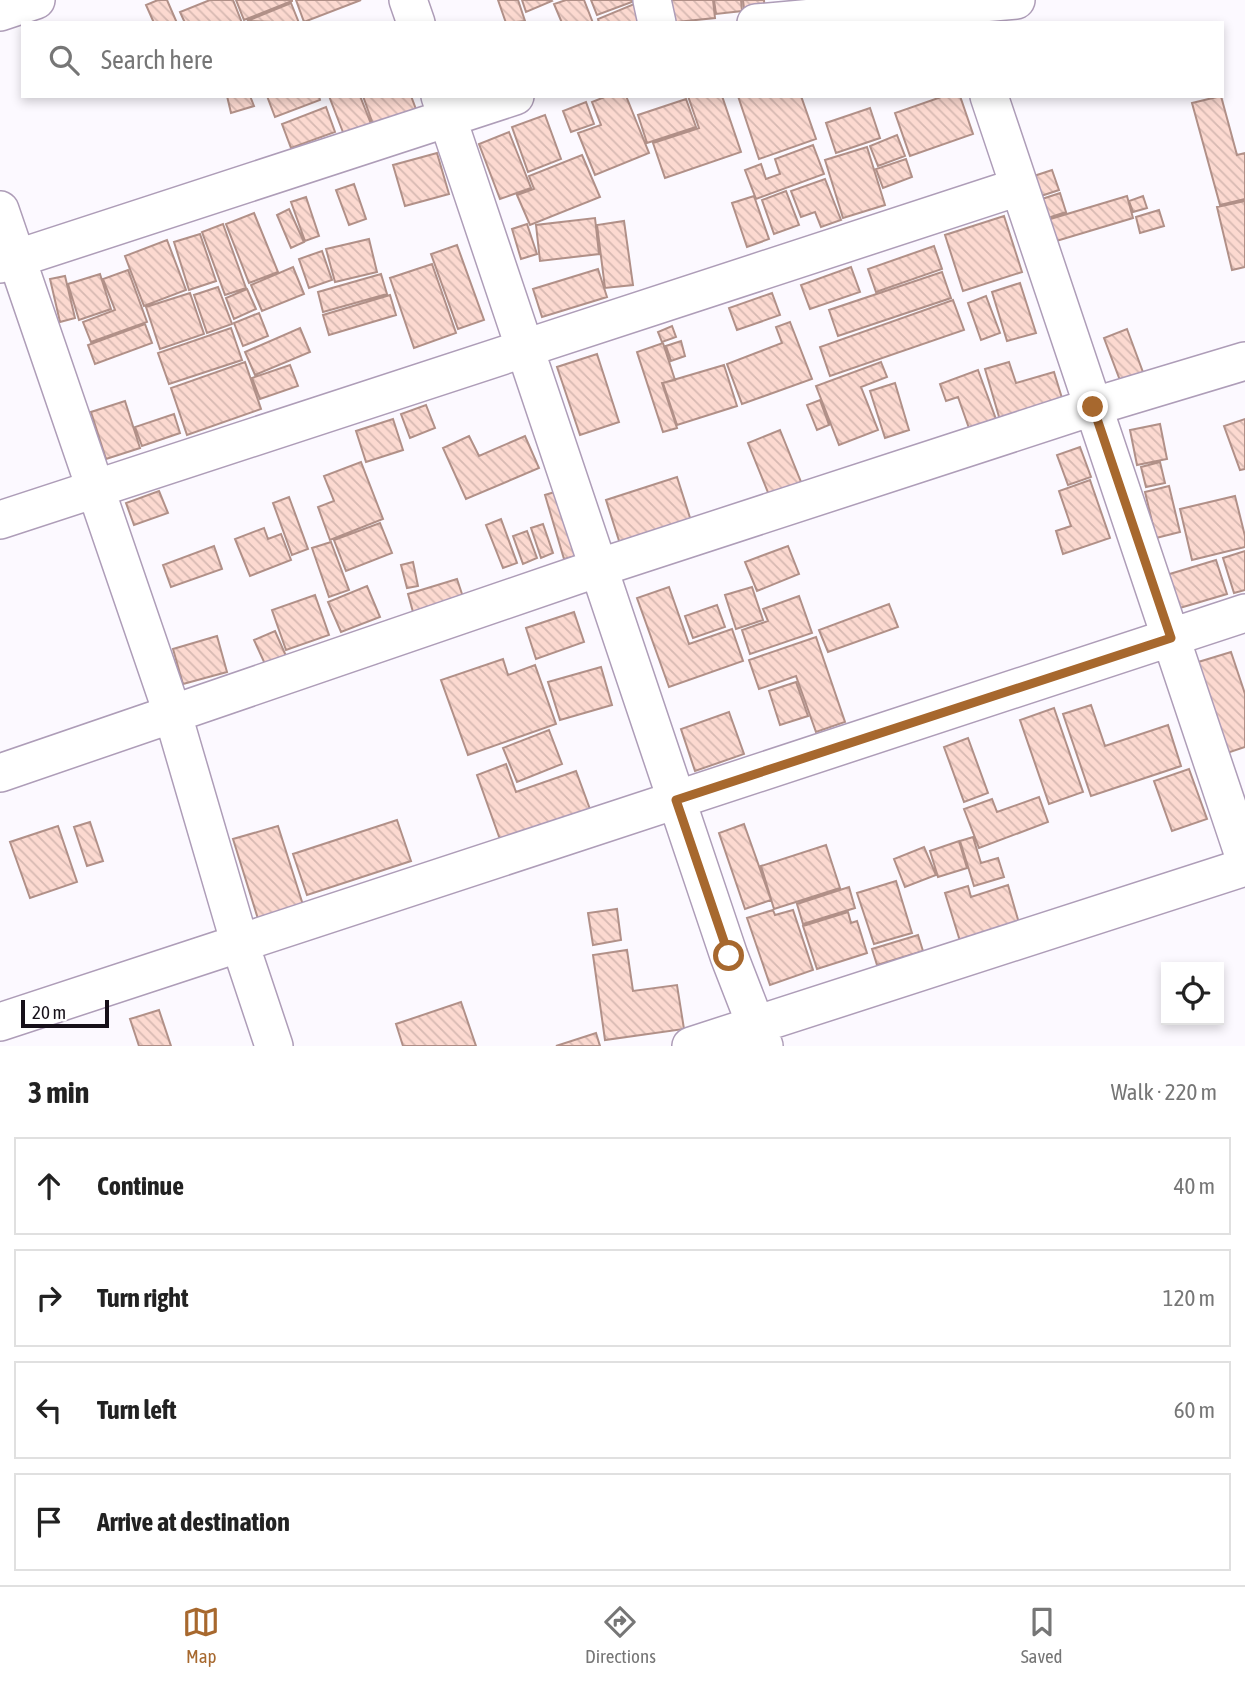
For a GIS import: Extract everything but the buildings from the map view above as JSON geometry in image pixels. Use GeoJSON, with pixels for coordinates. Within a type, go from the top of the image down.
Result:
{"type":"FeatureCollection","features":[{"type":"Feature","properties":{"kind":"street"},"geometry":{"type":"LineString","coordinates":[[0,12],[36,0]]}},
{"type":"Feature","properties":{"kind":"street"},"geometry":{"type":"LineString","coordinates":[[408,0],[415,21]]}},
{"type":"Feature","properties":{"kind":"street"},"geometry":{"type":"LineString","coordinates":[[652,0],[657,21]]}},
{"type":"Feature","properties":{"kind":"street"},"geometry":{"type":"LineString","coordinates":[[785,21],[961,9],[1016,0]]}},
{"type":"Feature","properties":{"kind":"street"},"geometry":{"type":"LineString","coordinates":[[8,262],[444,107],[502,98]]}},
{"type":"Feature","properties":{"kind":"street"},"geometry":{"type":"LineString","coordinates":[[990,98],[1245,859]]}},
{"type":"Feature","properties":{"kind":"street"},"geometry":{"type":"LineString","coordinates":[[444,107],[729,956],[760,1035]]}},
{"type":"Feature","properties":{"kind":"street"},"geometry":{"type":"LineString","coordinates":[[0,520],[1018,187]]}},
{"type":"Feature","properties":{"kind":"street"},"geometry":{"type":"LineString","coordinates":[[0,210],[8,262],[96,490],[173,715],[240,944],[274,1046]]}},
{"type":"Feature","properties":{"kind":"street"},"geometry":{"type":"LineString","coordinates":[[0,772],[598,568],[1245,360]]}},
{"type":"Feature","properties":{"kind":"street"},"geometry":{"type":"LineString","coordinates":[[0,1022],[1245,613]]}},
{"type":"Feature","properties":{"kind":"street"},"geometry":{"type":"LineString","coordinates":[[691,1046],[760,1035],[1245,867]]}},
{"type":"Feature","properties":{"kind":"route"},"geometry":{"type":"LineString","coordinates":[[729,956],[676,800],[1171,638],[1093,407]]}}]}
